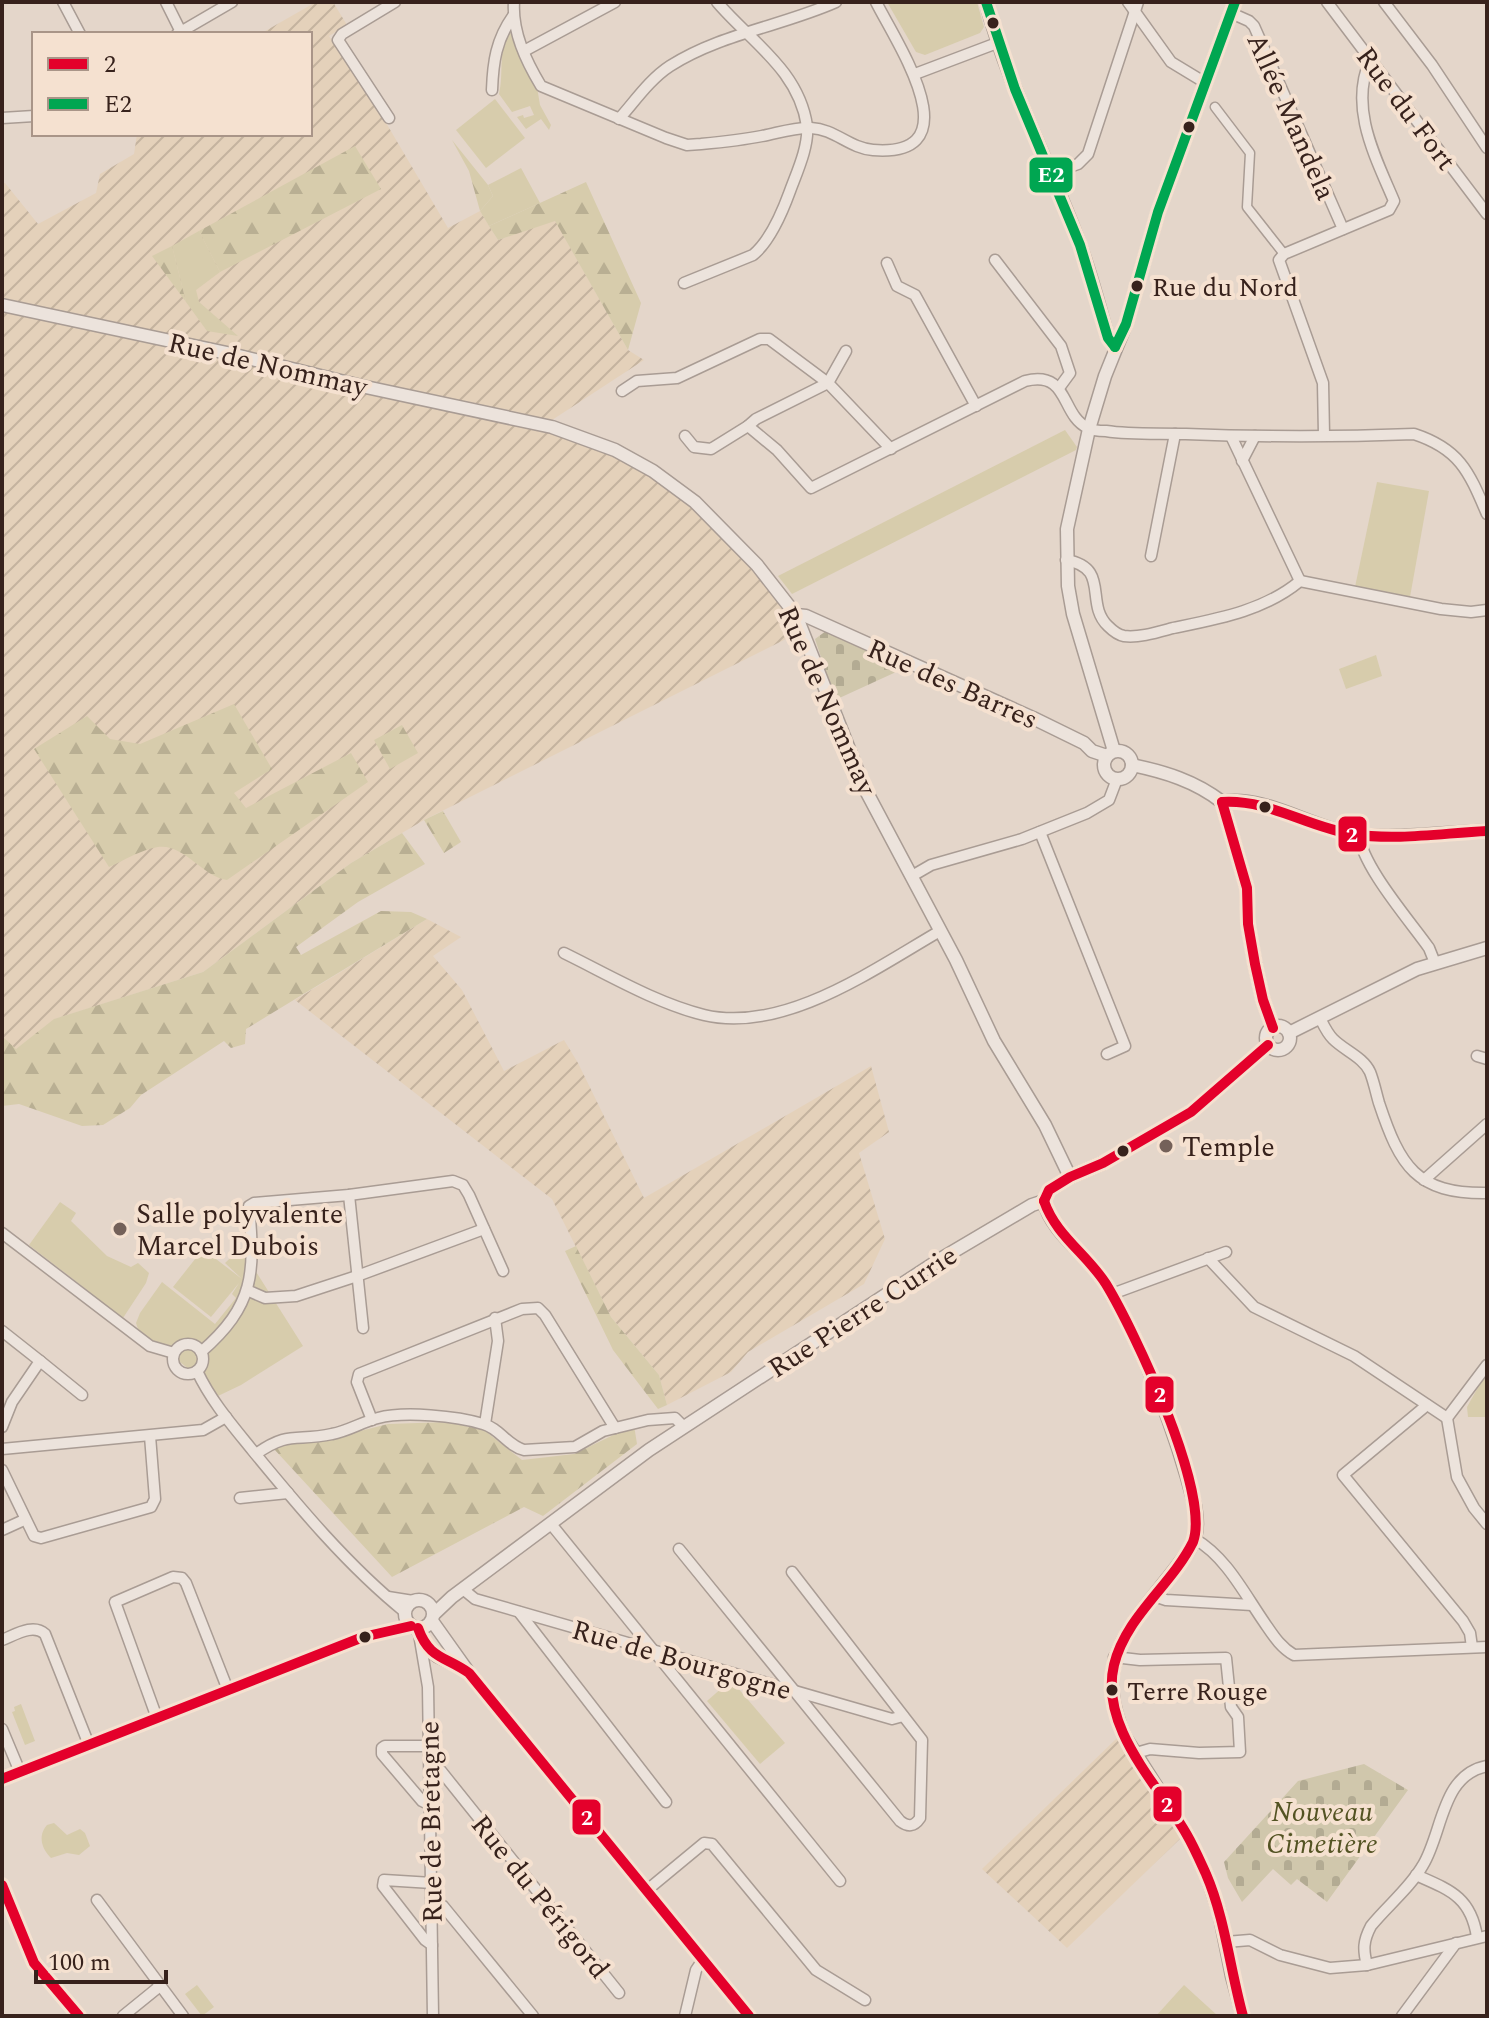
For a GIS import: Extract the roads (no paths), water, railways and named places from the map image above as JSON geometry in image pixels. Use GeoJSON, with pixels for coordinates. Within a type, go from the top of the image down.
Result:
{"type":"FeatureCollection","features":[{"type":"Feature","properties":{"kind":"street"},"geometry":{"type":"LineString","coordinates":[[63,2],[79,32]]}},
{"type":"Feature","properties":{"kind":"street"},"geometry":{"type":"LineString","coordinates":[[166,2],[179,32]]}},
{"type":"Feature","properties":{"kind":"street"},"geometry":{"type":"LineString","coordinates":[[181,32],[232,2]]}},
{"type":"Feature","properties":{"kind":"street"},"geometry":{"type":"LineString","coordinates":[[389,118],[338,40],[342,34],[395,2]]}},
{"type":"Feature","properties":{"kind":"street"},"geometry":{"type":"LineString","coordinates":[[514,2],[513,16],[524,51],[541,86],[619,119],[687,145],[749,139],[807,127],[828,130],[861,149],[886,151],[904,147],[925,127],[926,114],[915,74],[876,2]]}},
{"type":"Feature","properties":{"kind":"street"},"geometry":{"type":"LineString","coordinates":[[524,51],[615,2]]}},
{"type":"Feature","properties":{"kind":"street"},"geometry":{"type":"LineString","coordinates":[[684,283],[753,255],[762,248],[801,164],[807,127],[795,89],[768,52],[717,2]]}},
{"type":"Feature","properties":{"kind":"street"},"geometry":{"type":"LineString","coordinates":[[619,119],[669,67],[711,45],[804,16],[836,2]]}},
{"type":"Feature","properties":{"kind":"street"},"geometry":{"type":"LineString","coordinates":[[986,2],[997,43],[1076,233],[1108,338],[1115,347]]}},
{"type":"Feature","properties":{"kind":"street"},"geometry":{"type":"LineString","coordinates":[[1128,2],[1136,7],[1171,62],[1204,82]]}},
{"type":"Feature","properties":{"kind":"street","name":"Rue du Fort"},"geometry":{"type":"LineString","coordinates":[[1327,2],[1487,214]]}},
{"type":"Feature","properties":{"kind":"street"},"geometry":{"type":"LineString","coordinates":[[1384,2],[1432,65],[1487,148]]}},
{"type":"Feature","properties":{"kind":"street"},"geometry":{"type":"LineString","coordinates":[[1050,174],[1078,164],[1088,154],[1136,7]]}},
{"type":"Feature","properties":{"kind":"street"},"geometry":{"type":"LineString","coordinates":[[1117,779],[1107,773],[1105,764],[1111,753],[1073,614],[1066,560],[1067,529],[1089,429],[1115,347],[1126,324],[1158,212],[1233,7]]}},
{"type":"Feature","properties":{"kind":"street","name":"Allée Mandela"},"geometry":{"type":"LineString","coordinates":[[1233,7],[1254,26],[1343,229]]}},
{"type":"Feature","properties":{"kind":"street"},"geometry":{"type":"LineString","coordinates":[[492,90],[494,58],[503,30],[513,16]]}},
{"type":"Feature","properties":{"kind":"street"},"geometry":{"type":"LineString","coordinates":[[915,74],[997,43]]}},
{"type":"Feature","properties":{"kind":"street"},"geometry":{"type":"LineString","coordinates":[[1324,435],[1323,383],[1279,260],[1284,254],[1389,210],[1394,201],[1369,142],[1364,122],[1361,87],[1370,60]]}},
{"type":"Feature","properties":{"kind":"street"},"geometry":{"type":"LineString","coordinates":[[1215,107],[1250,153],[1247,207],[1284,254]]}},
{"type":"Feature","properties":{"kind":"street"},"geometry":{"type":"LineString","coordinates":[[2,118],[32,116]]}},
{"type":"Feature","properties":{"kind":"street"},"geometry":{"type":"LineString","coordinates":[[995,260],[1061,346],[1070,373],[1059,388]]}},
{"type":"Feature","properties":{"kind":"street"},"geometry":{"type":"LineString","coordinates":[[887,263],[897,286],[915,295],[976,406]]}},
{"type":"Feature","properties":{"kind":"street","name":"Rue de Nommay"},"geometry":{"type":"LineString","coordinates":[[2,305],[533,422],[597,443],[653,471],[695,502],[757,565],[796,615],[864,787],[994,1041],[1045,1125],[1070,1177]]}},
{"type":"Feature","properties":{"kind":"street"},"geometry":{"type":"LineString","coordinates":[[622,391],[637,381],[677,378],[760,339],[769,339],[828,383],[891,449]]}},
{"type":"Feature","properties":{"kind":"street"},"geometry":{"type":"LineString","coordinates":[[685,436],[694,447],[711,449],[756,419],[828,383],[846,351]]}},
{"type":"Feature","properties":{"kind":"street"},"geometry":{"type":"LineString","coordinates":[[748,426],[777,450],[811,488],[1035,378],[1059,388],[1079,422],[1089,429],[1120,433],[1231,436],[1414,434],[1436,441],[1452,452],[1463,465],[1487,514]]}},
{"type":"Feature","properties":{"kind":"street"},"geometry":{"type":"LineString","coordinates":[[1151,556],[1175,434]]}},
{"type":"Feature","properties":{"kind":"street"},"geometry":{"type":"LineString","coordinates":[[1231,436],[1300,581]]}},
{"type":"Feature","properties":{"kind":"street"},"geometry":{"type":"LineString","coordinates":[[1242,461],[1255,436]]}},
{"type":"Feature","properties":{"kind":"street"},"geometry":{"type":"LineString","coordinates":[[1066,560],[1080,562],[1091,571],[1101,618],[1123,636],[1153,633],[1239,613],[1274,599],[1300,581],[1441,609],[1487,610]]}},
{"type":"Feature","properties":{"kind":"street","name":"Rue des Barres"},"geometry":{"type":"LineString","coordinates":[[796,615],[806,616],[1033,718],[1084,743],[1092,751],[1111,753]]}},
{"type":"Feature","properties":{"kind":"street"},"geometry":{"type":"LineString","coordinates":[[912,876],[931,865],[1040,832],[1087,813],[1109,800],[1117,779],[1130,773],[1132,765],[1125,752],[1111,753]]}},
{"type":"Feature","properties":{"kind":"street"},"geometry":{"type":"LineString","coordinates":[[1132,765],[1193,783],[1222,802],[1268,807],[1325,828],[1375,836],[1487,831]]}},
{"type":"Feature","properties":{"kind":"street"},"geometry":{"type":"LineString","coordinates":[[1222,802],[1247,888],[1248,924],[1253,951],[1263,1000],[1273,1028]]}},
{"type":"Feature","properties":{"kind":"street"},"geometry":{"type":"LineString","coordinates":[[1040,832],[1125,1046],[1107,1054]]}},
{"type":"Feature","properties":{"kind":"street"},"geometry":{"type":"LineString","coordinates":[[1359,834],[1360,846],[1366,857],[1429,948],[1435,963]]}},
{"type":"Feature","properties":{"kind":"street"},"geometry":{"type":"LineString","coordinates":[[564,953],[665,1001],[706,1015],[738,1018],[785,1011],[824,998],[940,931]]}},
{"type":"Feature","properties":{"kind":"street"},"geometry":{"type":"LineString","coordinates":[[1289,1033],[1370,991],[1435,963],[1487,948]]}},
{"type":"Feature","properties":{"kind":"street"},"geometry":{"type":"LineString","coordinates":[[1320,1018],[1335,1041],[1355,1054],[1370,1070],[1395,1145],[1403,1159],[1424,1180],[1444,1190],[1487,1193]]}},
{"type":"Feature","properties":{"kind":"street"},"geometry":{"type":"LineString","coordinates":[[1273,1028],[1285,1028],[1289,1033],[1290,1040],[1281,1050],[1268,1045],[1268,1032],[1273,1028]]}},
{"type":"Feature","properties":{"kind":"street","name":"Rue Pierre Currie"},"geometry":{"type":"LineString","coordinates":[[410,1617],[426,1627],[431,1613],[649,1450],[939,1260],[1044,1201],[1049,1190],[1191,1112],[1268,1045]]}},
{"type":"Feature","properties":{"kind":"street"},"geometry":{"type":"LineString","coordinates":[[1424,1180],[1487,1124]]}},
{"type":"Feature","properties":{"kind":"street"},"geometry":{"type":"LineString","coordinates":[[201,1352],[224,1329],[249,1291],[253,1260],[249,1206],[254,1203],[349,1195],[453,1181],[463,1185],[503,1271]]}},
{"type":"Feature","properties":{"kind":"street"},"geometry":{"type":"LineString","coordinates":[[349,1195],[363,1328]]}},
{"type":"Feature","properties":{"kind":"street"},"geometry":{"type":"LineString","coordinates":[[1044,1201],[1058,1227],[1099,1272],[1126,1318],[1151,1377],[1195,1506],[1195,1539],[1122,1637],[1111,1670],[1119,1723],[1199,1857],[1213,1892],[1243,2016]]}},
{"type":"Feature","properties":{"kind":"street"},"geometry":{"type":"LineString","coordinates":[[249,1291],[265,1298],[279,1299],[357,1276],[484,1229]]}},
{"type":"Feature","properties":{"kind":"street"},"geometry":{"type":"LineString","coordinates":[[2,1233],[150,1346],[174,1353]]}},
{"type":"Feature","properties":{"kind":"street"},"geometry":{"type":"LineString","coordinates":[[1112,1294],[1226,1252]]}},
{"type":"Feature","properties":{"kind":"street"},"geometry":{"type":"LineString","coordinates":[[1208,1258],[1254,1307],[1354,1356],[1447,1418]]}},
{"type":"Feature","properties":{"kind":"street"},"geometry":{"type":"LineString","coordinates":[[372,1420],[357,1382],[359,1374],[495,1318],[531,1307],[538,1308],[545,1315],[615,1428]]}},
{"type":"Feature","properties":{"kind":"street"},"geometry":{"type":"LineString","coordinates":[[485,1424],[498,1341],[495,1318]]}},
{"type":"Feature","properties":{"kind":"street"},"geometry":{"type":"LineString","coordinates":[[2,1331],[82,1395]]}},
{"type":"Feature","properties":{"kind":"street"},"geometry":{"type":"LineString","coordinates":[[187,1344],[201,1352],[203,1360],[197,1371],[189,1373],[177,1369],[173,1362],[174,1353],[187,1344]]}},
{"type":"Feature","properties":{"kind":"street"},"geometry":{"type":"LineString","coordinates":[[2,1427],[12,1402],[40,1361]]}},
{"type":"Feature","properties":{"kind":"street"},"geometry":{"type":"LineString","coordinates":[[1487,1365],[1447,1418],[1457,1477],[1487,1524]]}},
{"type":"Feature","properties":{"kind":"street"},"geometry":{"type":"LineString","coordinates":[[197,1371],[208,1394],[288,1493],[386,1597],[410,1617]]}},
{"type":"Feature","properties":{"kind":"street"},"geometry":{"type":"LineString","coordinates":[[1427,1405],[1343,1475],[1463,1621],[1470,1633],[1472,1647]]}},
{"type":"Feature","properties":{"kind":"street"},"geometry":{"type":"LineString","coordinates":[[256,1454],[274,1441],[291,1436],[330,1435],[387,1416],[442,1418],[485,1424],[516,1448],[524,1450],[575,1447],[603,1431],[648,1420],[675,1418],[684,1427]]}},
{"type":"Feature","properties":{"kind":"street"},"geometry":{"type":"LineString","coordinates":[[2,1449],[203,1430],[226,1417]]}},
{"type":"Feature","properties":{"kind":"street"},"geometry":{"type":"LineString","coordinates":[[2,1470],[24,1520],[34,1536],[41,1538],[151,1507],[155,1499],[150,1436]]}},
{"type":"Feature","properties":{"kind":"street"},"geometry":{"type":"LineString","coordinates":[[240,1498],[288,1493]]}},
{"type":"Feature","properties":{"kind":"street"},"geometry":{"type":"LineString","coordinates":[[2,1530],[24,1520]]}},
{"type":"Feature","properties":{"kind":"street"},"geometry":{"type":"LineString","coordinates":[[551,1524],[840,1881]]}},
{"type":"Feature","properties":{"kind":"street"},"geometry":{"type":"LineString","coordinates":[[1195,1539],[1224,1563],[1278,1642],[1294,1655],[1487,1647]]}},
{"type":"Feature","properties":{"kind":"street"},"geometry":{"type":"LineString","coordinates":[[679,1549],[900,1821],[907,1826],[917,1823],[920,1818],[922,1740],[792,1572]]}},
{"type":"Feature","properties":{"kind":"street"},"geometry":{"type":"LineString","coordinates":[[157,1718],[115,1607],[118,1598],[173,1577],[182,1578],[228,1690]]}},
{"type":"Feature","properties":{"kind":"street","name":"Rue de Bourgogne"},"geometry":{"type":"LineString","coordinates":[[464,1590],[475,1599],[794,1691],[892,1719],[903,1716]]}},
{"type":"Feature","properties":{"kind":"street"},"geometry":{"type":"LineString","coordinates":[[1154,1596],[1166,1600],[1252,1605]]}},
{"type":"Feature","properties":{"kind":"street"},"geometry":{"type":"LineString","coordinates":[[2,1779],[382,1631],[410,1617],[422,1599],[445,1641],[469,1673],[749,2016]]}},
{"type":"Feature","properties":{"kind":"street"},"geometry":{"type":"LineString","coordinates":[[519,1612],[666,1802]]}},
{"type":"Feature","properties":{"kind":"street","name":"Rue de Bretagne"},"geometry":{"type":"LineString","coordinates":[[410,1617],[423,1645],[428,1687],[433,2016]]}},
{"type":"Feature","properties":{"kind":"street"},"geometry":{"type":"LineString","coordinates":[[2,1640],[33,1628],[41,1629],[89,1745]]}},
{"type":"Feature","properties":{"kind":"street"},"geometry":{"type":"LineString","coordinates":[[428,1687],[431,1672],[442,1660],[445,1641]]}},
{"type":"Feature","properties":{"kind":"street"},"geometry":{"type":"LineString","coordinates":[[423,1645],[442,1660],[451,1661],[469,1673]]}},
{"type":"Feature","properties":{"kind":"street"},"geometry":{"type":"LineString","coordinates":[[1114,1657],[1140,1660],[1226,1658],[1231,1707],[1238,1717],[1240,1752],[1143,1750],[1136,1753]]}},
{"type":"Feature","properties":{"kind":"street"},"geometry":{"type":"LineString","coordinates":[[2,1729],[20,1772]]}},
{"type":"Feature","properties":{"kind":"street"},"geometry":{"type":"LineString","coordinates":[[429,1746],[385,1746],[382,1754],[422,1801],[430,1805]]}},
{"type":"Feature","properties":{"kind":"street"},"geometry":{"type":"LineString","coordinates":[[1145,1768],[1161,1751]]}},
{"type":"Feature","properties":{"kind":"street","name":"Rue du Périgord"},"geometry":{"type":"LineString","coordinates":[[430,1766],[441,1771],[619,1993]]}},
{"type":"Feature","properties":{"kind":"street"},"geometry":{"type":"LineString","coordinates":[[1367,1965],[1363,1948],[1371,1926],[1425,1862],[1449,1795],[1468,1773],[1487,1766]]}},
{"type":"Feature","properties":{"kind":"street"},"geometry":{"type":"LineString","coordinates":[[646,1891],[704,1843],[712,1844],[816,1970],[865,2000]]}},
{"type":"Feature","properties":{"kind":"street"},"geometry":{"type":"LineString","coordinates":[[1226,1942],[1250,1940],[1280,1955],[1330,1968],[1367,1965],[1482,1937],[1470,1911],[1455,1894],[1416,1875]]}},
{"type":"Feature","properties":{"kind":"street"},"geometry":{"type":"LineString","coordinates":[[432,1883],[384,1880],[383,1886],[432,1945]]}},
{"type":"Feature","properties":{"kind":"street"},"geometry":{"type":"LineString","coordinates":[[2,1885],[34,1963],[79,2016]]}},
{"type":"Feature","properties":{"kind":"street"},"geometry":{"type":"LineString","coordinates":[[97,1900],[183,2016]]}},
{"type":"Feature","properties":{"kind":"street"},"geometry":{"type":"LineString","coordinates":[[432,1901],[443,1906],[533,2016]]}},
{"type":"Feature","properties":{"kind":"street"},"geometry":{"type":"LineString","coordinates":[[1402,2016],[1456,1943]]}},
{"type":"Feature","properties":{"kind":"street"},"geometry":{"type":"LineString","coordinates":[[685,2016],[696,1970],[702,1961]]}},
{"type":"Feature","properties":{"kind":"street"},"geometry":{"type":"LineString","coordinates":[[123,2016],[160,1986]]}},
{"type":"Feature","properties":{"kind":"place","name":"Rue du Nord"},"geometry":{"type":"Point","coordinates":[1137,286]}},
{"type":"Feature","properties":{"kind":"place","name":"Temple"},"geometry":{"type":"Point","coordinates":[1166,1146]}},
{"type":"Feature","properties":{"kind":"place","name":"Salle polyvalente Marcel Dubois"},"geometry":{"type":"Point","coordinates":[120,1229]}},
{"type":"Feature","properties":{"kind":"place","name":"Terre Rouge"},"geometry":{"type":"Point","coordinates":[1112,1690]}},
{"type":"Feature","properties":{"kind":"park label","name":"Nouveau Cimetière"},"geometry":{"type":"Point","coordinates":[1322,1827]}}]}
